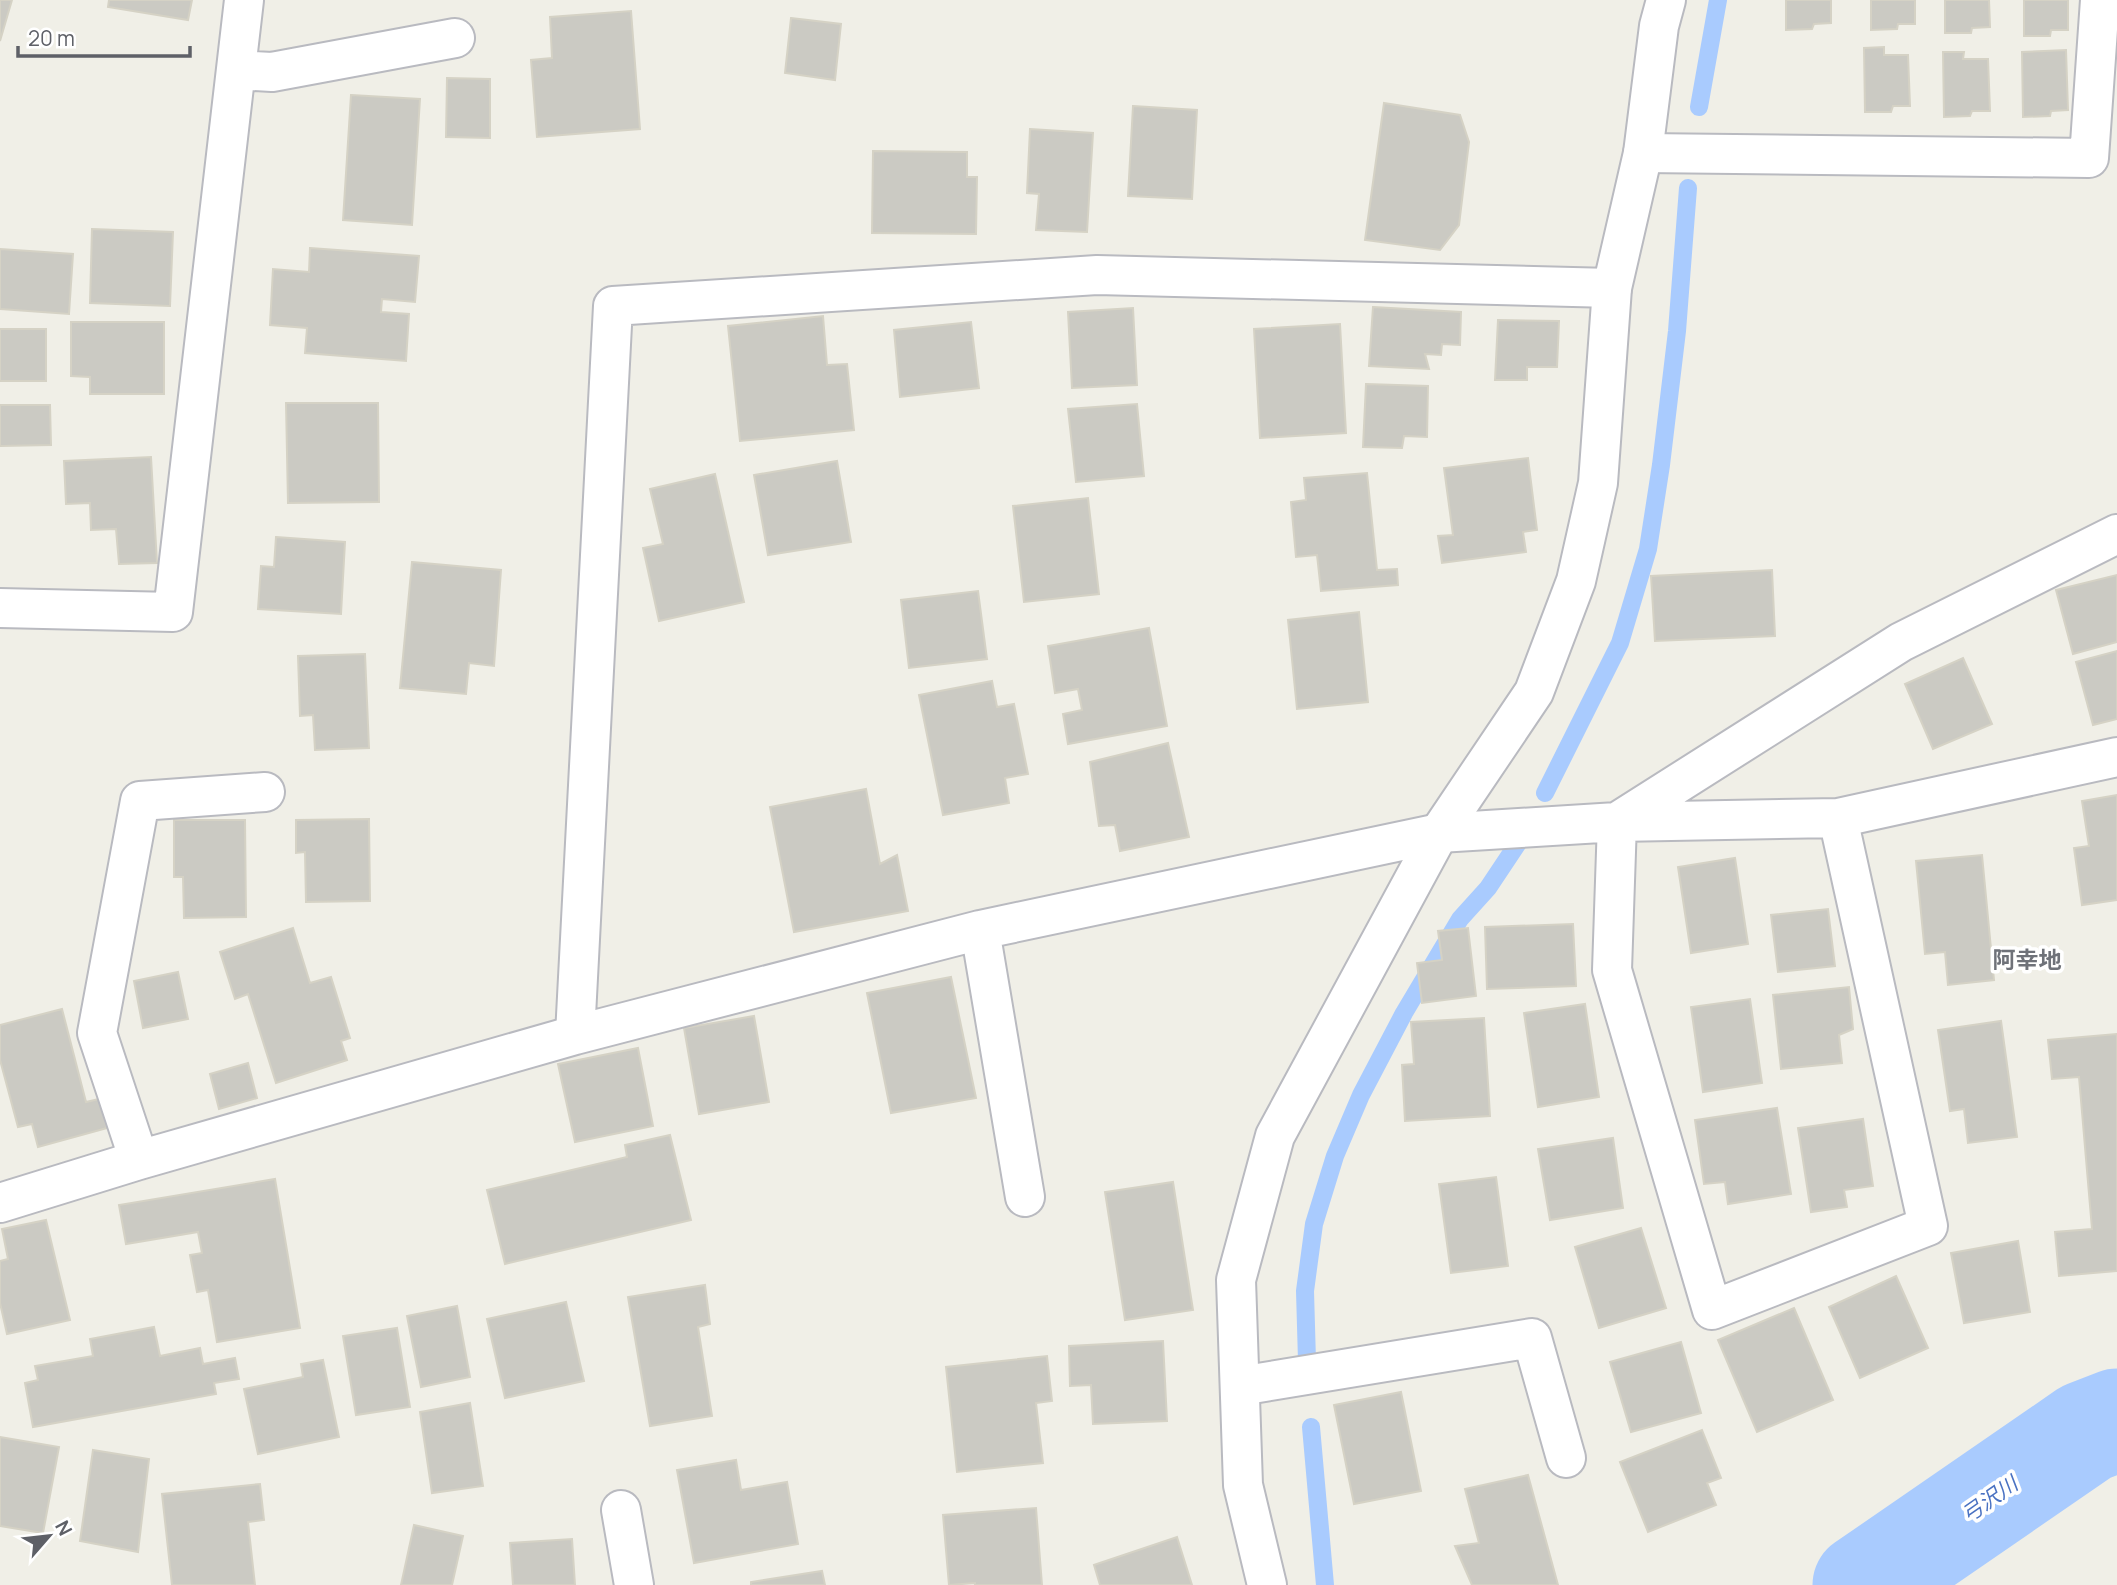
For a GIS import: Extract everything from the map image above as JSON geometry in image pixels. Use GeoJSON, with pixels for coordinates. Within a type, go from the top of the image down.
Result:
{"type":"FeatureCollection","features":[{"type":"Feature","properties":{"kind":"street"},"geometry":{"type":"LineString","coordinates":[[0,608],[173,612],[244,0]]}},
{"type":"Feature","properties":{"kind":"street"},"geometry":{"type":"LineString","coordinates":[[1266,1585],[1243,1485],[1236,1280],[1275,1136],[1439,833],[1534,692],[1576,581],[1598,483],[1612,288],[1643,153],[1659,26],[1666,0]]}},
{"type":"Feature","properties":{"kind":"street"},"geometry":{"type":"LineString","coordinates":[[1643,153],[2089,158],[2100,0]]}},
{"type":"Feature","properties":{"kind":"street"},"geometry":{"type":"LineString","coordinates":[[236,70],[272,72],[455,38]]}},
{"type":"Feature","properties":{"kind":"street"},"geometry":{"type":"LineString","coordinates":[[575,1035],[613,306],[1097,275],[1612,288]]}},
{"type":"Feature","properties":{"kind":"street"},"geometry":{"type":"LineString","coordinates":[[1617,822],[1902,642],[2117,534]]}},
{"type":"Feature","properties":{"kind":"street"},"geometry":{"type":"LineString","coordinates":[[0,1203],[139,1160],[575,1035],[980,930],[1439,833],[1617,822],[1838,818],[2117,757]]}},
{"type":"Feature","properties":{"kind":"street"},"geometry":{"type":"LineString","coordinates":[[139,1160],[97,1033],[140,801],[265,792]]}},
{"type":"Feature","properties":{"kind":"street"},"geometry":{"type":"LineString","coordinates":[[1617,822],[1612,970],[1712,1310],[1928,1226],[1838,818]]}},
{"type":"Feature","properties":{"kind":"street"},"geometry":{"type":"LineString","coordinates":[[980,930],[1025,1198]]}},
{"type":"Feature","properties":{"kind":"street"},"geometry":{"type":"LineString","coordinates":[[1240,1386],[1532,1338],[1566,1458]]}},
{"type":"Feature","properties":{"kind":"street"},"geometry":{"type":"LineString","coordinates":[[621,1510],[634,1585]]}},
{"type":"Feature","properties":{"kind":"building"},"geometry":{"type":"Polygon","coordinates":[[[0,0],[12,0],[0,41],[0,0]]]}},
{"type":"Feature","properties":{"kind":"building"},"geometry":{"type":"Polygon","coordinates":[[[109,0],[192,0],[188,20],[108,7],[109,0]]]}},
{"type":"Feature","properties":{"kind":"building"},"geometry":{"type":"Polygon","coordinates":[[[1786,0],[1831,0],[1831,23],[1814,24],[1812,29],[1786,30],[1786,0]]]}},
{"type":"Feature","properties":{"kind":"building"},"geometry":{"type":"Polygon","coordinates":[[[1871,0],[1915,0],[1915,24],[1898,24],[1897,29],[1871,30],[1871,0]]]}},
{"type":"Feature","properties":{"kind":"building"},"geometry":{"type":"Polygon","coordinates":[[[1945,0],[1989,0],[1990,27],[1972,28],[1971,33],[1945,33],[1945,0]]]}},
{"type":"Feature","properties":{"kind":"building"},"geometry":{"type":"Polygon","coordinates":[[[2024,0],[2068,0],[2068,30],[2051,30],[2050,36],[2024,36],[2024,0]]]}},
{"type":"Feature","properties":{"kind":"building"},"geometry":{"type":"Polygon","coordinates":[[[631,11],[640,129],[537,137],[531,60],[552,58],[550,17],[631,11]]]}},
{"type":"Feature","properties":{"kind":"building"},"geometry":{"type":"Polygon","coordinates":[[[791,18],[841,24],[835,80],[785,73],[791,18]]]}},
{"type":"Feature","properties":{"kind":"building"},"geometry":{"type":"Polygon","coordinates":[[[1884,47],[1884,55],[1908,55],[1910,106],[1893,106],[1891,112],[1865,112],[1864,48],[1884,47]]]}},
{"type":"Feature","properties":{"kind":"building"},"geometry":{"type":"Polygon","coordinates":[[[2066,50],[2068,110],[2051,111],[2050,116],[2023,117],[2022,52],[2066,50]]]}},
{"type":"Feature","properties":{"kind":"building"},"geometry":{"type":"Polygon","coordinates":[[[1943,52],[1964,52],[1963,59],[1988,59],[1990,111],[1972,111],[1970,116],[1944,117],[1943,52]]]}},
{"type":"Feature","properties":{"kind":"building"},"geometry":{"type":"Polygon","coordinates":[[[447,78],[490,79],[490,138],[446,137],[447,78]]]}},
{"type":"Feature","properties":{"kind":"building"},"geometry":{"type":"Polygon","coordinates":[[[351,95],[420,99],[412,225],[343,220],[351,95]]]}},
{"type":"Feature","properties":{"kind":"building"},"geometry":{"type":"Polygon","coordinates":[[[1384,103],[1460,115],[1469,142],[1459,225],[1440,250],[1365,240],[1384,103]]]}},
{"type":"Feature","properties":{"kind":"building"},"geometry":{"type":"Polygon","coordinates":[[[1133,106],[1197,110],[1192,199],[1128,196],[1133,106]]]}},
{"type":"Feature","properties":{"kind":"building"},"geometry":{"type":"Polygon","coordinates":[[[1030,129],[1093,133],[1087,232],[1036,230],[1039,194],[1027,193],[1030,129]]]}},
{"type":"Feature","properties":{"kind":"building"},"geometry":{"type":"Polygon","coordinates":[[[873,151],[967,152],[967,177],[977,177],[976,234],[872,233],[873,151]]]}},
{"type":"Feature","properties":{"kind":"building"},"geometry":{"type":"Polygon","coordinates":[[[92,229],[173,232],[170,306],[90,303],[92,229]]]}},
{"type":"Feature","properties":{"kind":"building"},"geometry":{"type":"Polygon","coordinates":[[[310,248],[419,256],[415,302],[382,299],[381,312],[409,314],[406,361],[305,353],[307,328],[270,325],[273,269],[309,272],[310,248]]]}},
{"type":"Feature","properties":{"kind":"building"},"geometry":{"type":"Polygon","coordinates":[[[0,249],[73,254],[69,314],[0,309],[0,249]]]}},
{"type":"Feature","properties":{"kind":"building"},"geometry":{"type":"Polygon","coordinates":[[[1373,307],[1461,312],[1460,345],[1442,344],[1441,355],[1425,354],[1429,369],[1369,366],[1373,307]]]}},
{"type":"Feature","properties":{"kind":"building"},"geometry":{"type":"Polygon","coordinates":[[[1133,308],[1137,385],[1072,388],[1068,312],[1133,308]]]}},
{"type":"Feature","properties":{"kind":"building"},"geometry":{"type":"Polygon","coordinates":[[[823,316],[827,365],[847,364],[854,430],[740,441],[728,326],[823,316]]]}},
{"type":"Feature","properties":{"kind":"building"},"geometry":{"type":"Polygon","coordinates":[[[1498,320],[1559,321],[1557,367],[1527,367],[1527,380],[1495,380],[1498,320]]]}},
{"type":"Feature","properties":{"kind":"building"},"geometry":{"type":"Polygon","coordinates":[[[71,322],[164,322],[164,394],[90,394],[90,377],[71,376],[71,322]]]}},
{"type":"Feature","properties":{"kind":"building"},"geometry":{"type":"Polygon","coordinates":[[[971,322],[979,388],[900,397],[894,330],[971,322]]]}},
{"type":"Feature","properties":{"kind":"building"},"geometry":{"type":"Polygon","coordinates":[[[1340,324],[1346,433],[1260,438],[1254,329],[1340,324]]]}},
{"type":"Feature","properties":{"kind":"building"},"geometry":{"type":"Polygon","coordinates":[[[0,329],[46,329],[46,381],[0,381],[0,329]]]}},
{"type":"Feature","properties":{"kind":"building"},"geometry":{"type":"Polygon","coordinates":[[[1366,384],[1428,386],[1427,437],[1404,436],[1402,448],[1363,447],[1366,384]]]}},
{"type":"Feature","properties":{"kind":"building"},"geometry":{"type":"Polygon","coordinates":[[[286,403],[378,403],[379,502],[288,503],[286,403]]]}},
{"type":"Feature","properties":{"kind":"building"},"geometry":{"type":"Polygon","coordinates":[[[1137,404],[1144,476],[1076,482],[1068,409],[1137,404]]]}},
{"type":"Feature","properties":{"kind":"building"},"geometry":{"type":"Polygon","coordinates":[[[0,405],[50,405],[51,445],[0,446],[0,405]]]}},
{"type":"Feature","properties":{"kind":"building"},"geometry":{"type":"Polygon","coordinates":[[[151,457],[157,563],[119,564],[116,529],[91,530],[90,503],[66,504],[64,461],[151,457]]]}},
{"type":"Feature","properties":{"kind":"building"},"geometry":{"type":"Polygon","coordinates":[[[1528,458],[1537,530],[1523,532],[1526,552],[1442,563],[1438,536],[1453,535],[1444,468],[1528,458]]]}},
{"type":"Feature","properties":{"kind":"building"},"geometry":{"type":"Polygon","coordinates":[[[837,461],[851,542],[768,555],[754,475],[837,461]]]}},
{"type":"Feature","properties":{"kind":"building"},"geometry":{"type":"Polygon","coordinates":[[[1367,473],[1377,570],[1397,569],[1398,585],[1321,591],[1317,555],[1296,557],[1291,502],[1306,500],[1304,478],[1367,473]]]}},
{"type":"Feature","properties":{"kind":"building"},"geometry":{"type":"Polygon","coordinates":[[[715,474],[744,602],[659,621],[643,548],[663,544],[650,489],[715,474]]]}},
{"type":"Feature","properties":{"kind":"building"},"geometry":{"type":"Polygon","coordinates":[[[1088,498],[1099,594],[1024,602],[1013,506],[1088,498]]]}},
{"type":"Feature","properties":{"kind":"building"},"geometry":{"type":"Polygon","coordinates":[[[276,537],[345,542],[341,614],[258,609],[261,566],[274,567],[276,537]]]}},
{"type":"Feature","properties":{"kind":"building"},"geometry":{"type":"Polygon","coordinates":[[[412,562],[501,570],[494,666],[469,663],[466,694],[400,688],[412,562]]]}},
{"type":"Feature","properties":{"kind":"building"},"geometry":{"type":"Polygon","coordinates":[[[1772,570],[1775,636],[1655,641],[1651,576],[1772,570]]]}},
{"type":"Feature","properties":{"kind":"building"},"geometry":{"type":"Polygon","coordinates":[[[2117,575],[2117,642],[2073,654],[2056,590],[2117,575]]]}},
{"type":"Feature","properties":{"kind":"building"},"geometry":{"type":"Polygon","coordinates":[[[978,591],[987,659],[909,668],[901,600],[978,591]]]}},
{"type":"Feature","properties":{"kind":"building"},"geometry":{"type":"Polygon","coordinates":[[[1359,612],[1368,702],[1297,709],[1288,620],[1359,612]]]}},
{"type":"Feature","properties":{"kind":"building"},"geometry":{"type":"Polygon","coordinates":[[[1149,628],[1167,726],[1068,744],[1063,714],[1082,710],[1078,689],[1055,693],[1048,646],[1149,628]]]}},
{"type":"Feature","properties":{"kind":"building"},"geometry":{"type":"Polygon","coordinates":[[[2117,651],[2117,719],[2093,725],[2076,662],[2117,651]]]}},
{"type":"Feature","properties":{"kind":"building"},"geometry":{"type":"Polygon","coordinates":[[[365,654],[369,748],[315,750],[313,715],[300,716],[298,656],[365,654]]]}},
{"type":"Feature","properties":{"kind":"building"},"geometry":{"type":"Polygon","coordinates":[[[1963,658],[1992,724],[1933,749],[1905,684],[1963,658]]]}},
{"type":"Feature","properties":{"kind":"building"},"geometry":{"type":"Polygon","coordinates":[[[992,681],[997,707],[1014,704],[1028,774],[1005,778],[1009,803],[943,815],[919,695],[992,681]]]}},
{"type":"Feature","properties":{"kind":"building"},"geometry":{"type":"Polygon","coordinates":[[[1168,743],[1189,837],[1120,851],[1115,825],[1099,826],[1090,762],[1168,743]]]}},
{"type":"Feature","properties":{"kind":"building"},"geometry":{"type":"Polygon","coordinates":[[[866,789],[880,864],[897,855],[908,911],[794,932],[770,807],[866,789]]]}},
{"type":"Feature","properties":{"kind":"building"},"geometry":{"type":"Polygon","coordinates":[[[2117,795],[2117,900],[2082,905],[2074,848],[2089,846],[2082,801],[2117,795]]]}},
{"type":"Feature","properties":{"kind":"building"},"geometry":{"type":"Polygon","coordinates":[[[369,819],[370,901],[306,902],[305,852],[296,853],[296,820],[369,819]]]}},
{"type":"Feature","properties":{"kind":"building"},"geometry":{"type":"Polygon","coordinates":[[[174,820],[245,820],[246,917],[184,918],[183,877],[174,877],[174,820]]]}},
{"type":"Feature","properties":{"kind":"building"},"geometry":{"type":"Polygon","coordinates":[[[1982,855],[1994,980],[1948,985],[1945,952],[1925,954],[1916,861],[1982,855]]]}},
{"type":"Feature","properties":{"kind":"building"},"geometry":{"type":"Polygon","coordinates":[[[1735,858],[1748,944],[1691,953],[1678,867],[1735,858]]]}},
{"type":"Feature","properties":{"kind":"building"},"geometry":{"type":"Polygon","coordinates":[[[1828,909],[1835,966],[1778,972],[1771,915],[1828,909]]]}},
{"type":"Feature","properties":{"kind":"building"},"geometry":{"type":"Polygon","coordinates":[[[1573,924],[1576,986],[1487,989],[1485,927],[1573,924]]]}},
{"type":"Feature","properties":{"kind":"building"},"geometry":{"type":"Polygon","coordinates":[[[293,928],[310,983],[331,977],[350,1038],[341,1041],[347,1060],[276,1083],[248,994],[235,999],[220,952],[293,928]]]}},
{"type":"Feature","properties":{"kind":"building"},"geometry":{"type":"Polygon","coordinates":[[[1468,928],[1476,996],[1422,1003],[1417,963],[1442,960],[1438,931],[1468,928]]]}},
{"type":"Feature","properties":{"kind":"building"},"geometry":{"type":"Polygon","coordinates":[[[178,972],[188,1019],[143,1028],[134,981],[178,972]]]}},
{"type":"Feature","properties":{"kind":"building"},"geometry":{"type":"Polygon","coordinates":[[[951,977],[976,1098],[891,1113],[867,993],[951,977]]]}},
{"type":"Feature","properties":{"kind":"building"},"geometry":{"type":"Polygon","coordinates":[[[1849,987],[1853,1029],[1839,1035],[1842,1063],[1781,1069],[1773,995],[1849,987]]]}},
{"type":"Feature","properties":{"kind":"building"},"geometry":{"type":"Polygon","coordinates":[[[1750,999],[1762,1083],[1703,1092],[1691,1007],[1750,999]]]}},
{"type":"Feature","properties":{"kind":"building"},"geometry":{"type":"Polygon","coordinates":[[[1585,1004],[1599,1097],[1538,1107],[1524,1013],[1585,1004]]]}},
{"type":"Feature","properties":{"kind":"building"},"geometry":{"type":"Polygon","coordinates":[[[62,1009],[86,1102],[99,1099],[107,1128],[38,1147],[32,1124],[18,1127],[0,1060],[0,1025],[62,1009]]]}},
{"type":"Feature","properties":{"kind":"building"},"geometry":{"type":"Polygon","coordinates":[[[754,1016],[769,1102],[699,1114],[684,1028],[754,1016]]]}},
{"type":"Feature","properties":{"kind":"building"},"geometry":{"type":"Polygon","coordinates":[[[1484,1018],[1490,1116],[1405,1121],[1402,1065],[1414,1064],[1411,1022],[1484,1018]]]}},
{"type":"Feature","properties":{"kind":"building"},"geometry":{"type":"Polygon","coordinates":[[[2001,1021],[2017,1137],[1968,1143],[1964,1109],[1950,1111],[1938,1030],[2001,1021]]]}},
{"type":"Feature","properties":{"kind":"building"},"geometry":{"type":"Polygon","coordinates":[[[2117,1034],[2117,1271],[2059,1276],[2055,1232],[2092,1229],[2079,1077],[2052,1079],[2048,1040],[2117,1034]]]}},
{"type":"Feature","properties":{"kind":"building"},"geometry":{"type":"Polygon","coordinates":[[[638,1048],[653,1126],[575,1142],[558,1064],[638,1048]]]}},
{"type":"Feature","properties":{"kind":"building"},"geometry":{"type":"Polygon","coordinates":[[[248,1063],[257,1098],[219,1109],[210,1074],[248,1063]]]}},
{"type":"Feature","properties":{"kind":"building"},"geometry":{"type":"Polygon","coordinates":[[[1777,1108],[1791,1194],[1728,1204],[1725,1182],[1704,1184],[1695,1120],[1777,1108]]]}},
{"type":"Feature","properties":{"kind":"building"},"geometry":{"type":"Polygon","coordinates":[[[1863,1119],[1873,1186],[1844,1190],[1847,1207],[1811,1212],[1798,1128],[1863,1119]]]}},
{"type":"Feature","properties":{"kind":"building"},"geometry":{"type":"Polygon","coordinates":[[[670,1135],[691,1220],[505,1264],[487,1190],[627,1157],[625,1145],[670,1135]]]}},
{"type":"Feature","properties":{"kind":"building"},"geometry":{"type":"Polygon","coordinates":[[[1613,1138],[1623,1208],[1550,1220],[1538,1149],[1613,1138]]]}},
{"type":"Feature","properties":{"kind":"building"},"geometry":{"type":"Polygon","coordinates":[[[1496,1177],[1508,1266],[1451,1273],[1439,1184],[1496,1177]]]}},
{"type":"Feature","properties":{"kind":"building"},"geometry":{"type":"Polygon","coordinates":[[[275,1179],[300,1328],[217,1342],[208,1290],[197,1292],[190,1255],[202,1253],[198,1232],[126,1244],[119,1205],[275,1179]]]}},
{"type":"Feature","properties":{"kind":"building"},"geometry":{"type":"Polygon","coordinates":[[[1173,1182],[1193,1310],[1125,1320],[1105,1192],[1173,1182]]]}},
{"type":"Feature","properties":{"kind":"building"},"geometry":{"type":"Polygon","coordinates":[[[46,1220],[70,1320],[7,1334],[0,1303],[0,1261],[8,1259],[2,1229],[46,1220]]]}},
{"type":"Feature","properties":{"kind":"building"},"geometry":{"type":"Polygon","coordinates":[[[1641,1228],[1666,1308],[1599,1328],[1575,1247],[1641,1228]]]}},
{"type":"Feature","properties":{"kind":"building"},"geometry":{"type":"Polygon","coordinates":[[[2018,1241],[2030,1312],[1964,1323],[1951,1253],[2018,1241]]]}},
{"type":"Feature","properties":{"kind":"building"},"geometry":{"type":"Polygon","coordinates":[[[1896,1276],[1928,1348],[1860,1378],[1829,1307],[1896,1276]]]}},
{"type":"Feature","properties":{"kind":"building"},"geometry":{"type":"Polygon","coordinates":[[[705,1285],[710,1324],[698,1327],[712,1416],[650,1426],[628,1297],[705,1285]]]}},
{"type":"Feature","properties":{"kind":"building"},"geometry":{"type":"Polygon","coordinates":[[[566,1302],[584,1381],[505,1398],[487,1319],[566,1302]]]}},
{"type":"Feature","properties":{"kind":"building"},"geometry":{"type":"Polygon","coordinates":[[[457,1306],[470,1377],[421,1387],[407,1316],[457,1306]]]}},
{"type":"Feature","properties":{"kind":"building"},"geometry":{"type":"Polygon","coordinates":[[[1794,1308],[1833,1400],[1757,1432],[1718,1340],[1794,1308]]]}},
{"type":"Feature","properties":{"kind":"building"},"geometry":{"type":"Polygon","coordinates":[[[154,1327],[160,1356],[200,1348],[203,1364],[235,1358],[239,1379],[214,1383],[216,1394],[33,1427],[25,1383],[38,1380],[35,1366],[93,1356],[90,1339],[154,1327]]]}},
{"type":"Feature","properties":{"kind":"building"},"geometry":{"type":"Polygon","coordinates":[[[397,1328],[410,1407],[356,1415],[343,1336],[397,1328]]]}},
{"type":"Feature","properties":{"kind":"building"},"geometry":{"type":"Polygon","coordinates":[[[1163,1341],[1167,1421],[1093,1424],[1091,1385],[1070,1386],[1069,1346],[1163,1341]]]}},
{"type":"Feature","properties":{"kind":"building"},"geometry":{"type":"Polygon","coordinates":[[[1681,1342],[1701,1413],[1631,1432],[1610,1362],[1681,1342]]]}},
{"type":"Feature","properties":{"kind":"building"},"geometry":{"type":"Polygon","coordinates":[[[1047,1356],[1052,1401],[1036,1403],[1043,1463],[957,1472],[946,1367],[1047,1356]]]}},
{"type":"Feature","properties":{"kind":"building"},"geometry":{"type":"Polygon","coordinates":[[[323,1360],[339,1437],[258,1454],[244,1389],[303,1377],[301,1364],[323,1360]]]}},
{"type":"Feature","properties":{"kind":"building"},"geometry":{"type":"Polygon","coordinates":[[[1401,1392],[1421,1491],[1354,1504],[1334,1405],[1401,1392]]]}},
{"type":"Feature","properties":{"kind":"building"},"geometry":{"type":"Polygon","coordinates":[[[470,1403],[483,1486],[432,1493],[420,1412],[470,1403]]]}},
{"type":"Feature","properties":{"kind":"building"},"geometry":{"type":"Polygon","coordinates":[[[1702,1430],[1721,1478],[1707,1483],[1716,1505],[1648,1532],[1620,1462],[1702,1430]]]}},
{"type":"Feature","properties":{"kind":"building"},"geometry":{"type":"Polygon","coordinates":[[[0,1437],[59,1447],[43,1533],[0,1526],[0,1437]]]}},
{"type":"Feature","properties":{"kind":"building"},"geometry":{"type":"Polygon","coordinates":[[[93,1450],[149,1459],[138,1552],[80,1541],[93,1450]]]}},
{"type":"Feature","properties":{"kind":"building"},"geometry":{"type":"Polygon","coordinates":[[[736,1460],[741,1490],[787,1482],[798,1544],[694,1563],[677,1470],[736,1460]]]}},
{"type":"Feature","properties":{"kind":"building"},"geometry":{"type":"Polygon","coordinates":[[[1528,1475],[1558,1585],[1472,1585],[1455,1546],[1479,1543],[1465,1489],[1528,1475]]]}},
{"type":"Feature","properties":{"kind":"building"},"geometry":{"type":"Polygon","coordinates":[[[260,1484],[264,1520],[248,1522],[255,1585],[172,1585],[162,1494],[260,1484]]]}},
{"type":"Feature","properties":{"kind":"building"},"geometry":{"type":"Polygon","coordinates":[[[1036,1508],[1042,1585],[949,1585],[943,1515],[1036,1508]]]}},
{"type":"Feature","properties":{"kind":"building"},"geometry":{"type":"Polygon","coordinates":[[[414,1525],[463,1536],[452,1585],[401,1585],[414,1525]]]}},
{"type":"Feature","properties":{"kind":"building"},"geometry":{"type":"Polygon","coordinates":[[[1177,1537],[1192,1585],[1100,1585],[1094,1565],[1177,1537]]]}},
{"type":"Feature","properties":{"kind":"building"},"geometry":{"type":"Polygon","coordinates":[[[572,1539],[575,1585],[513,1585],[510,1543],[572,1539]]]}},
{"type":"Feature","properties":{"kind":"building"},"geometry":{"type":"Polygon","coordinates":[[[822,1571],[825,1585],[751,1585],[751,1582],[822,1571]]]}},
{"type":"Feature","properties":{"kind":"waterway"},"geometry":{"type":"LineString","coordinates":[[1699,107],[1718,0]]}},
{"type":"Feature","properties":{"kind":"waterway"},"geometry":{"type":"LineString","coordinates":[[1545,793],[1620,643],[1648,549],[1677,331],[1688,188]]}},
{"type":"Feature","properties":{"kind":"waterway"},"geometry":{"type":"LineString","coordinates":[[1307,1361],[1305,1291],[1314,1224],[1335,1156],[1361,1095],[1404,1013],[1460,919],[1488,888],[1518,843]]}},
{"type":"Feature","properties":{"kind":"waterway","name":"弓沢川"},"geometry":{"type":"LineString","coordinates":[[1864,1585],[2086,1432],[2117,1420]]}},
{"type":"Feature","properties":{"kind":"waterway"},"geometry":{"type":"LineString","coordinates":[[1311,1427],[1325,1585]]}},
{"type":"Feature","properties":{"kind":"district","name":"阿幸地"},"geometry":{"type":"Point","coordinates":[2027,959]}}]}
